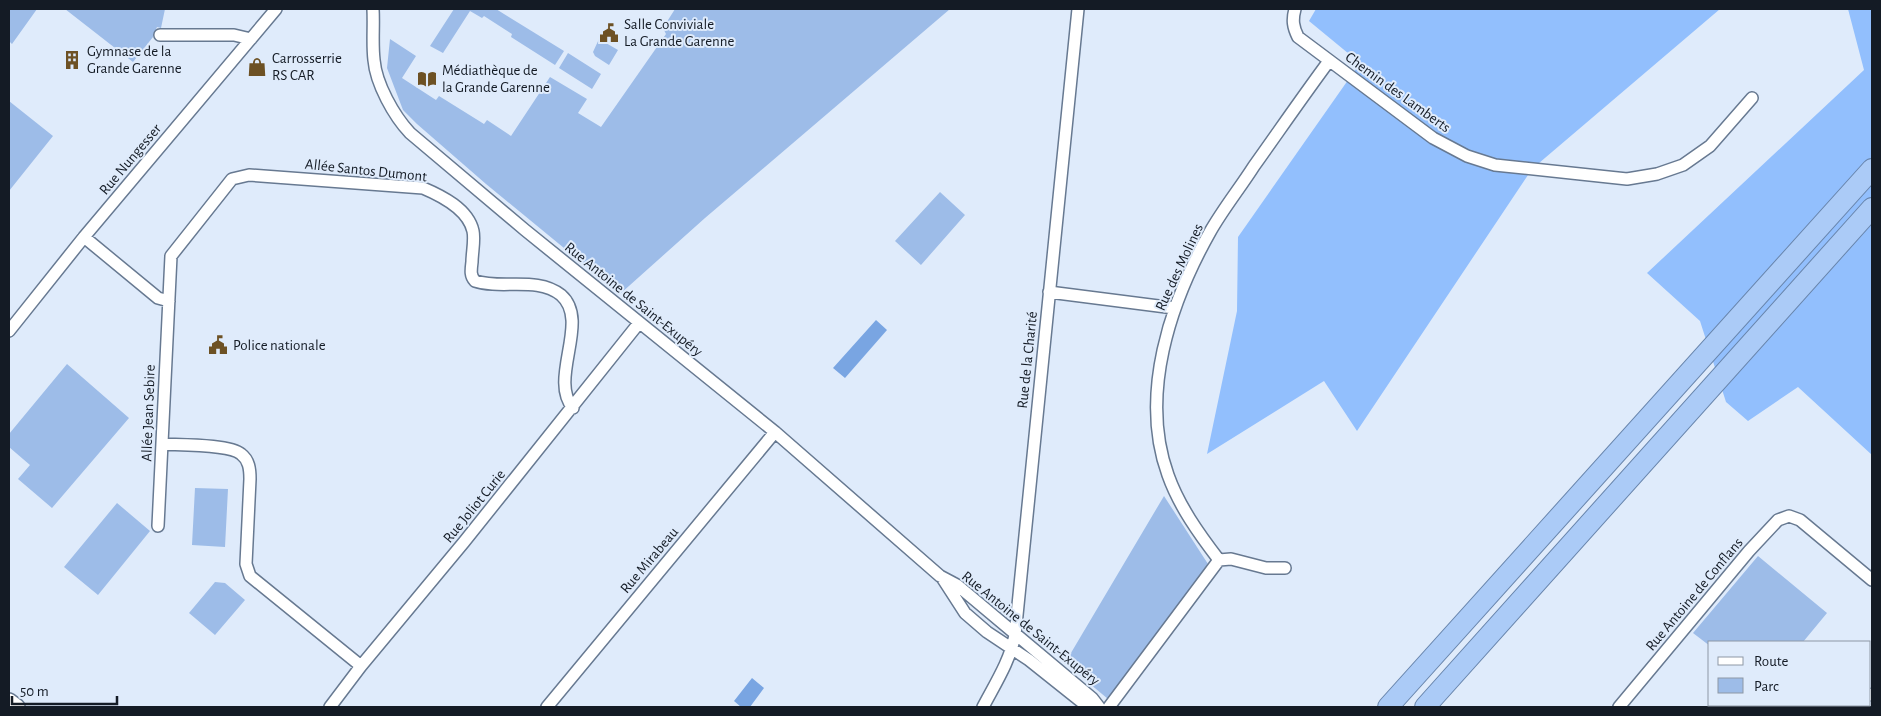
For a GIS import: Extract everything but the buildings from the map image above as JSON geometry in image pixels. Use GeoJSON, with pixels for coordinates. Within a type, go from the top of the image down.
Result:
{"type":"FeatureCollection","features":[{"type":"Feature","properties":{"kind":"highway"},"geometry":{"type":"LineString","coordinates":[[1388,707],[1872,169]]}},
{"type":"Feature","properties":{"kind":"highway"},"geometry":{"type":"LineString","coordinates":[[1425,707],[1872,208]]}},
{"type":"Feature","properties":{"kind":"street","name":"Rue Nungesser"},"geometry":{"type":"LineString","coordinates":[[9,331],[84,237],[276,9]]}},
{"type":"Feature","properties":{"kind":"street","name":"Rue Antoine de Saint-Exupéry"},"geometry":{"type":"LineString","coordinates":[[373,9],[374,60],[376,70],[398,120],[418,140],[639,323],[775,432],[940,576],[957,585],[1092,698],[1099,707]]}},
{"type":"Feature","properties":{"kind":"street","name":"Rue de la Charité"},"geometry":{"type":"LineString","coordinates":[[983,707],[1013,649],[1015,635],[1078,9]]}},
{"type":"Feature","properties":{"kind":"street","name":"Chemin des Lamberts"},"geometry":{"type":"LineString","coordinates":[[1295,9],[1293,28],[1298,37],[1434,138],[1467,156],[1495,165],[1627,179],[1666,171],[1683,165],[1710,146],[1752,98]]}},
{"type":"Feature","properties":{"kind":"street"},"geometry":{"type":"LineString","coordinates":[[160,36],[234,35],[251,39]]}},
{"type":"Feature","properties":{"kind":"street","name":"Rue des Molines"},"geometry":{"type":"LineString","coordinates":[[1219,560],[1185,511],[1168,476],[1158,427],[1157,385],[1161,355],[1174,308],[1210,232],[1295,106],[1329,61]]}},
{"type":"Feature","properties":{"kind":"street","name":"Allée Santos Dumont"},"geometry":{"type":"LineString","coordinates":[[169,301],[171,256],[232,179],[248,175],[423,188],[454,204],[467,219],[473,231],[471,273],[475,281],[547,288],[562,297],[570,306],[571,329],[565,388],[568,402],[573,408]]}},
{"type":"Feature","properties":{"kind":"street"},"geometry":{"type":"LineString","coordinates":[[84,237],[158,298],[169,301]]}},
{"type":"Feature","properties":{"kind":"street"},"geometry":{"type":"LineString","coordinates":[[1049,292],[1174,308]]}},
{"type":"Feature","properties":{"kind":"street","name":"Allée Jean Sebire"},"geometry":{"type":"LineString","coordinates":[[158,526],[169,301]]}},
{"type":"Feature","properties":{"kind":"street","name":"Rue Joliot Curie"},"geometry":{"type":"LineString","coordinates":[[330,707],[361,666],[573,408],[639,323]]}},
{"type":"Feature","properties":{"kind":"street","name":"Rue Mirabeau"},"geometry":{"type":"LineString","coordinates":[[547,707],[775,432]]}},
{"type":"Feature","properties":{"kind":"street"},"geometry":{"type":"LineString","coordinates":[[162,444],[229,448],[240,452],[246,458],[250,467],[246,564],[250,576],[361,666]]}},
{"type":"Feature","properties":{"kind":"street","name":"Rue Antoine de Conflans"},"geometry":{"type":"LineString","coordinates":[[1619,707],[1749,551],[1778,520],[1789,516],[1800,520],[1872,580]]}},
{"type":"Feature","properties":{"kind":"street"},"geometry":{"type":"LineString","coordinates":[[1109,707],[1219,560],[1231,559],[1266,568],[1285,568]]}},
{"type":"Feature","properties":{"kind":"street","name":"Rue Antoine de Saint-Exupéry"},"geometry":{"type":"LineString","coordinates":[[940,576],[965,614],[1088,707]]}},
{"type":"Feature","properties":{"kind":"street"},"geometry":{"type":"LineString","coordinates":[[9,701],[17,707]]}},
{"type":"Feature","properties":{"kind":"green space"},"geometry":{"type":"Polygon","coordinates":[[[9,9],[37,9],[12,44],[9,41],[9,9]]]}},
{"type":"Feature","properties":{"kind":"green space"},"geometry":{"type":"Polygon","coordinates":[[[65,9],[165,9],[161,28],[157,27],[153,37],[133,62],[65,9]]]}},
{"type":"Feature","properties":{"kind":"green space"},"geometry":{"type":"Polygon","coordinates":[[[454,9],[496,9],[564,51],[555,65],[511,37],[512,34],[484,16],[482,18],[470,11],[443,53],[430,46],[454,9]]]}},
{"type":"Feature","properties":{"kind":"green space"},"geometry":{"type":"Polygon","coordinates":[[[675,9],[950,9],[705,218],[620,294],[486,184],[417,124],[403,110],[387,68],[390,39],[416,56],[402,78],[436,100],[439,96],[484,124],[487,120],[511,136],[550,77],[587,99],[578,113],[601,127],[666,34],[663,28],[675,9]]]}},
{"type":"Feature","properties":{"kind":"green space"},"geometry":{"type":"Polygon","coordinates":[[[599,39],[618,50],[609,65],[595,56],[593,52],[599,39]]]}},
{"type":"Feature","properties":{"kind":"green space"},"geometry":{"type":"Polygon","coordinates":[[[568,53],[601,74],[592,89],[559,68],[568,53]]]}},
{"type":"Feature","properties":{"kind":"green space"},"geometry":{"type":"Polygon","coordinates":[[[9,101],[53,136],[9,191],[9,101]]]}},
{"type":"Feature","properties":{"kind":"green space"},"geometry":{"type":"Polygon","coordinates":[[[940,192],[965,215],[921,265],[895,241],[940,192]]]}},
{"type":"Feature","properties":{"kind":"green space"},"geometry":{"type":"Polygon","coordinates":[[[67,364],[129,418],[52,508],[18,479],[30,465],[9,447],[9,434],[67,364]]]}},
{"type":"Feature","properties":{"kind":"green space"},"geometry":{"type":"Polygon","coordinates":[[[195,488],[228,489],[225,547],[192,545],[195,488]]]}},
{"type":"Feature","properties":{"kind":"green space"},"geometry":{"type":"Polygon","coordinates":[[[1164,496],[1208,564],[1108,699],[1065,663],[1164,496]]]}},
{"type":"Feature","properties":{"kind":"green space"},"geometry":{"type":"Polygon","coordinates":[[[117,503],[150,531],[98,595],[64,567],[117,503]]]}},
{"type":"Feature","properties":{"kind":"green space"},"geometry":{"type":"Polygon","coordinates":[[[1758,556],[1827,613],[1804,641],[1708,641],[1708,644],[1693,633],[1758,556]]]}},
{"type":"Feature","properties":{"kind":"green space"},"geometry":{"type":"Polygon","coordinates":[[[215,582],[225,583],[245,600],[215,635],[189,613],[215,582]]]}},
{"type":"Feature","properties":{"kind":"shaded area"},"geometry":{"type":"Polygon","coordinates":[[[1316,9],[1720,9],[1532,169],[1357,431],[1324,381],[1207,454],[1237,311],[1238,237],[1360,63],[1309,21],[1316,9]]]}},
{"type":"Feature","properties":{"kind":"shaded area"},"geometry":{"type":"Polygon","coordinates":[[[1848,9],[1872,9],[1872,455],[1798,387],[1748,421],[1726,402],[1700,321],[1647,273],[1864,70],[1848,9]]]}},
{"type":"Feature","properties":{"kind":"shaded area"},"geometry":{"type":"Polygon","coordinates":[[[876,320],[887,330],[845,378],[833,368],[876,320]]]}},
{"type":"Feature","properties":{"kind":"shaded area"},"geometry":{"type":"Polygon","coordinates":[[[752,678],[764,688],[750,707],[741,707],[734,701],[752,678]]]}},
{"type":"Feature","properties":{"kind":"place","name":"Salle Conviviale La Grande Garenne"},"geometry":{"type":"Point","coordinates":[609,33]}},
{"type":"Feature","properties":{"kind":"place","name":"Gymnase de la Grande Garenne"},"geometry":{"type":"Point","coordinates":[72,60]}},
{"type":"Feature","properties":{"kind":"place","name":"Carrosserrie RS CAR"},"geometry":{"type":"Point","coordinates":[257,67]}},
{"type":"Feature","properties":{"kind":"place","name":"Médiathèque de la Grande Garenne"},"geometry":{"type":"Point","coordinates":[427,79]}},
{"type":"Feature","properties":{"kind":"place","name":"Police nationale"},"geometry":{"type":"Point","coordinates":[218,345]}}]}
